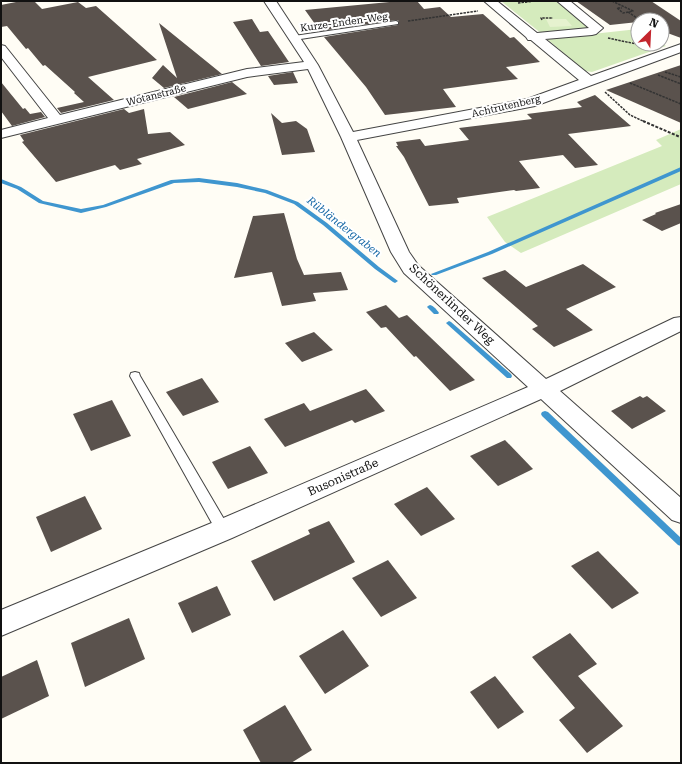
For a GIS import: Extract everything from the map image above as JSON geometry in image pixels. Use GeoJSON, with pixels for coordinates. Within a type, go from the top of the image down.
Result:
{"type":"FeatureCollection","features":[{"type":"Feature","properties":{"kind":"street","name":"Schönerlinder Weg"},"geometry":{"type":"LineString","coordinates":[[270,1],[312,65],[348,137],[400,252],[411,269],[681,513]]}},
{"type":"Feature","properties":{"kind":"street"},"geometry":{"type":"LineString","coordinates":[[532,37],[592,31],[596,29],[597,26],[563,1]]}},
{"type":"Feature","properties":{"kind":"street"},"geometry":{"type":"LineString","coordinates":[[494,5],[588,82]]}},
{"type":"Feature","properties":{"kind":"street","name":"Achtrutenberg"},"geometry":{"type":"LineString","coordinates":[[348,137],[530,103],[681,48]]}},
{"type":"Feature","properties":{"kind":"street"},"geometry":{"type":"LineString","coordinates":[[1,49],[57,120]]}},
{"type":"Feature","properties":{"kind":"street","name":"Wotanstraße"},"geometry":{"type":"LineString","coordinates":[[1,134],[247,73],[312,65]]}},
{"type":"Feature","properties":{"kind":"street","name":"Busonistraße"},"geometry":{"type":"LineString","coordinates":[[1,623],[223,530],[544,388],[681,323]]}},
{"type":"Feature","properties":{"kind":"lane","name":"Kurze-Enden-Weg"},"geometry":{"type":"LineString","coordinates":[[294,38],[396,23]]}},
{"type":"Feature","properties":{"kind":"lane"},"geometry":{"type":"LineString","coordinates":[[135,376],[223,530]]}},
{"type":"Feature","properties":{"kind":"path"},"geometry":{"type":"LineString","coordinates":[[612,1],[622,8]]}},
{"type":"Feature","properties":{"kind":"path"},"geometry":{"type":"LineString","coordinates":[[396,23],[494,5]]}},
{"type":"Feature","properties":{"kind":"path"},"geometry":{"type":"LineString","coordinates":[[627,7],[633,11],[623,12],[617,8],[622,8],[627,7]]}},
{"type":"Feature","properties":{"kind":"path"},"geometry":{"type":"LineString","coordinates":[[592,31],[606,37],[630,42]]}},
{"type":"Feature","properties":{"kind":"path"},"geometry":{"type":"LineString","coordinates":[[652,77],[667,72],[681,77]]}},
{"type":"Feature","properties":{"kind":"path"},"geometry":{"type":"LineString","coordinates":[[658,75],[681,84]]}},
{"type":"Feature","properties":{"kind":"path"},"geometry":{"type":"LineString","coordinates":[[588,82],[599,87],[630,115],[681,137]]}},
{"type":"Feature","properties":{"kind":"path"},"geometry":{"type":"LineString","coordinates":[[628,82],[681,104]]}},
{"type":"Feature","properties":{"kind":"path"},"geometry":{"type":"LineString","coordinates":[[633,84],[639,82]]}},
{"type":"Feature","properties":{"kind":"green space"},"geometry":{"type":"Polygon","coordinates":[[[501,1],[557,1],[590,25],[586,29],[542,34],[501,1]]]}},
{"type":"Feature","properties":{"kind":"green space"},"geometry":{"type":"Polygon","coordinates":[[[546,19],[566,19],[572,26],[550,27],[546,19]]]}},
{"type":"Feature","properties":{"kind":"green space"},"geometry":{"type":"Polygon","coordinates":[[[630,30],[630,52],[649,52],[592,72],[585,71],[547,39],[630,30]]]}},
{"type":"Feature","properties":{"kind":"green space"},"geometry":{"type":"Polygon","coordinates":[[[681,129],[681,184],[521,253],[505,242],[487,217],[662,146],[656,140],[681,129]]]}},
{"type":"Feature","properties":{"kind":"building"},"geometry":{"type":"Polygon","coordinates":[[[21,1],[34,1],[42,9],[78,2],[86,8],[96,6],[157,60],[88,77],[114,100],[61,113],[57,108],[84,102],[45,65],[43,66],[28,48],[26,49],[7,26],[1,27],[1,5],[21,1]]]}},
{"type":"Feature","properties":{"kind":"building"},"geometry":{"type":"Polygon","coordinates":[[[400,1],[417,1],[424,9],[440,7],[451,17],[483,14],[510,38],[514,37],[540,62],[506,67],[518,79],[443,89],[456,107],[385,115],[366,87],[324,37],[398,25],[399,21],[396,20],[320,31],[305,10],[400,1]]]}},
{"type":"Feature","properties":{"kind":"building"},"geometry":{"type":"Polygon","coordinates":[[[576,1],[651,1],[668,12],[630,12],[630,23],[610,25],[576,1]]]}},
{"type":"Feature","properties":{"kind":"building"},"geometry":{"type":"Polygon","coordinates":[[[670,14],[681,21],[681,38],[670,34],[670,14]]]}},
{"type":"Feature","properties":{"kind":"building"},"geometry":{"type":"Polygon","coordinates":[[[252,19],[260,32],[268,31],[289,62],[261,66],[233,22],[252,19]]]}},
{"type":"Feature","properties":{"kind":"building"},"geometry":{"type":"Polygon","coordinates":[[[159,23],[222,74],[164,88],[152,78],[163,65],[177,78],[159,23]]]}},
{"type":"Feature","properties":{"kind":"building"},"geometry":{"type":"Polygon","coordinates":[[[681,65],[681,123],[606,90],[681,65]]]}},
{"type":"Feature","properties":{"kind":"building"},"geometry":{"type":"Polygon","coordinates":[[[293,72],[298,83],[274,85],[268,76],[293,72]]]}},
{"type":"Feature","properties":{"kind":"building"},"geometry":{"type":"Polygon","coordinates":[[[1,82],[23,109],[25,108],[30,114],[41,112],[45,117],[12,126],[1,111],[1,82]]]}},
{"type":"Feature","properties":{"kind":"building"},"geometry":{"type":"Polygon","coordinates":[[[232,82],[247,94],[188,109],[174,97],[232,82]]]}},
{"type":"Feature","properties":{"kind":"building"},"geometry":{"type":"Polygon","coordinates":[[[595,95],[631,126],[568,134],[598,165],[575,168],[563,155],[519,161],[540,188],[457,198],[459,203],[429,206],[404,157],[396,146],[398,146],[396,142],[420,139],[425,146],[469,140],[459,128],[532,119],[527,114],[582,107],[577,102],[595,95]]]}},
{"type":"Feature","properties":{"kind":"building"},"geometry":{"type":"Polygon","coordinates":[[[124,109],[129,113],[144,109],[148,134],[170,132],[185,145],[137,159],[142,164],[120,170],[115,165],[56,182],[22,142],[24,141],[20,135],[124,109]]]}},
{"type":"Feature","properties":{"kind":"building"},"geometry":{"type":"Polygon","coordinates":[[[271,113],[282,123],[296,121],[307,129],[315,152],[282,155],[271,113]]]}},
{"type":"Feature","properties":{"kind":"building"},"geometry":{"type":"Polygon","coordinates":[[[681,204],[681,223],[662,231],[642,220],[656,214],[655,213],[681,204]]]}},
{"type":"Feature","properties":{"kind":"building"},"geometry":{"type":"Polygon","coordinates":[[[284,213],[297,259],[304,275],[341,272],[348,290],[313,293],[316,301],[282,306],[272,272],[234,278],[253,216],[284,213]]]}},
{"type":"Feature","properties":{"kind":"building"},"geometry":{"type":"Polygon","coordinates":[[[583,264],[616,287],[566,309],[593,330],[554,347],[532,329],[538,326],[482,278],[505,270],[526,287],[583,264]]]}},
{"type":"Feature","properties":{"kind":"building"},"geometry":{"type":"Polygon","coordinates":[[[386,305],[399,318],[407,315],[475,380],[450,391],[416,356],[414,357],[386,327],[381,328],[366,312],[386,305]]]}},
{"type":"Feature","properties":{"kind":"building"},"geometry":{"type":"Polygon","coordinates":[[[314,332],[333,350],[302,362],[285,343],[314,332]]]}},
{"type":"Feature","properties":{"kind":"building"},"geometry":{"type":"Polygon","coordinates":[[[202,378],[219,402],[183,416],[166,392],[202,378]]]}},
{"type":"Feature","properties":{"kind":"building"},"geometry":{"type":"Polygon","coordinates":[[[366,389],[385,411],[355,423],[352,420],[285,447],[264,419],[304,403],[310,411],[366,389]]]}},
{"type":"Feature","properties":{"kind":"building"},"geometry":{"type":"Polygon","coordinates":[[[640,396],[643,398],[647,396],[666,411],[632,429],[611,411],[640,396]]]}},
{"type":"Feature","properties":{"kind":"building"},"geometry":{"type":"Polygon","coordinates":[[[112,400],[131,436],[91,451],[73,414],[112,400]]]}},
{"type":"Feature","properties":{"kind":"building"},"geometry":{"type":"Polygon","coordinates":[[[505,440],[533,469],[498,486],[470,456],[505,440]]]}},
{"type":"Feature","properties":{"kind":"building"},"geometry":{"type":"Polygon","coordinates":[[[250,446],[268,473],[228,489],[212,462],[250,446]]]}},
{"type":"Feature","properties":{"kind":"building"},"geometry":{"type":"Polygon","coordinates":[[[427,487],[455,519],[421,536],[394,504],[427,487]]]}},
{"type":"Feature","properties":{"kind":"building"},"geometry":{"type":"Polygon","coordinates":[[[85,496],[102,529],[51,552],[36,517],[85,496]]]}},
{"type":"Feature","properties":{"kind":"building"},"geometry":{"type":"Polygon","coordinates":[[[329,521],[355,562],[274,601],[251,561],[310,534],[308,530],[329,521]]]}},
{"type":"Feature","properties":{"kind":"building"},"geometry":{"type":"Polygon","coordinates":[[[598,551],[639,593],[612,609],[571,566],[598,551]]]}},
{"type":"Feature","properties":{"kind":"building"},"geometry":{"type":"Polygon","coordinates":[[[388,560],[417,598],[381,617],[352,578],[388,560]]]}},
{"type":"Feature","properties":{"kind":"building"},"geometry":{"type":"Polygon","coordinates":[[[217,586],[231,615],[192,633],[178,603],[217,586]]]}},
{"type":"Feature","properties":{"kind":"building"},"geometry":{"type":"Polygon","coordinates":[[[129,618],[145,659],[85,687],[71,643],[129,618]]]}},
{"type":"Feature","properties":{"kind":"building"},"geometry":{"type":"Polygon","coordinates":[[[343,630],[369,666],[325,694],[299,656],[343,630]]]}},
{"type":"Feature","properties":{"kind":"building"},"geometry":{"type":"Polygon","coordinates":[[[570,633],[597,664],[578,676],[623,726],[587,753],[559,720],[575,708],[532,657],[570,633]]]}},
{"type":"Feature","properties":{"kind":"building"},"geometry":{"type":"Polygon","coordinates":[[[37,660],[49,696],[1,719],[1,677],[37,660]]]}},
{"type":"Feature","properties":{"kind":"building"},"geometry":{"type":"Polygon","coordinates":[[[495,676],[524,712],[498,729],[470,692],[495,676]]]}},
{"type":"Feature","properties":{"kind":"building"},"geometry":{"type":"Polygon","coordinates":[[[285,705],[312,750],[291,763],[261,763],[243,730],[285,705]]]}},
{"type":"Feature","properties":{"kind":"waterway","name":"Rübländergraben"},"geometry":{"type":"LineString","coordinates":[[434,274],[490,253],[681,169]]}},
{"type":"Feature","properties":{"kind":"waterway","name":"Rübländergraben"},"geometry":{"type":"LineString","coordinates":[[1,181],[19,188],[41,202],[81,211],[104,206],[173,181],[199,180],[237,185],[267,192],[296,203],[325,224],[377,268],[395,281]]}},
{"type":"Feature","properties":{"kind":"waterway"},"geometry":{"type":"LineString","coordinates":[[430,307],[436,313]]}},
{"type":"Feature","properties":{"kind":"waterway"},"geometry":{"type":"LineString","coordinates":[[449,323],[509,376]]}},
{"type":"Feature","properties":{"kind":"waterway"},"geometry":{"type":"LineString","coordinates":[[545,414],[681,543]]}}]}
